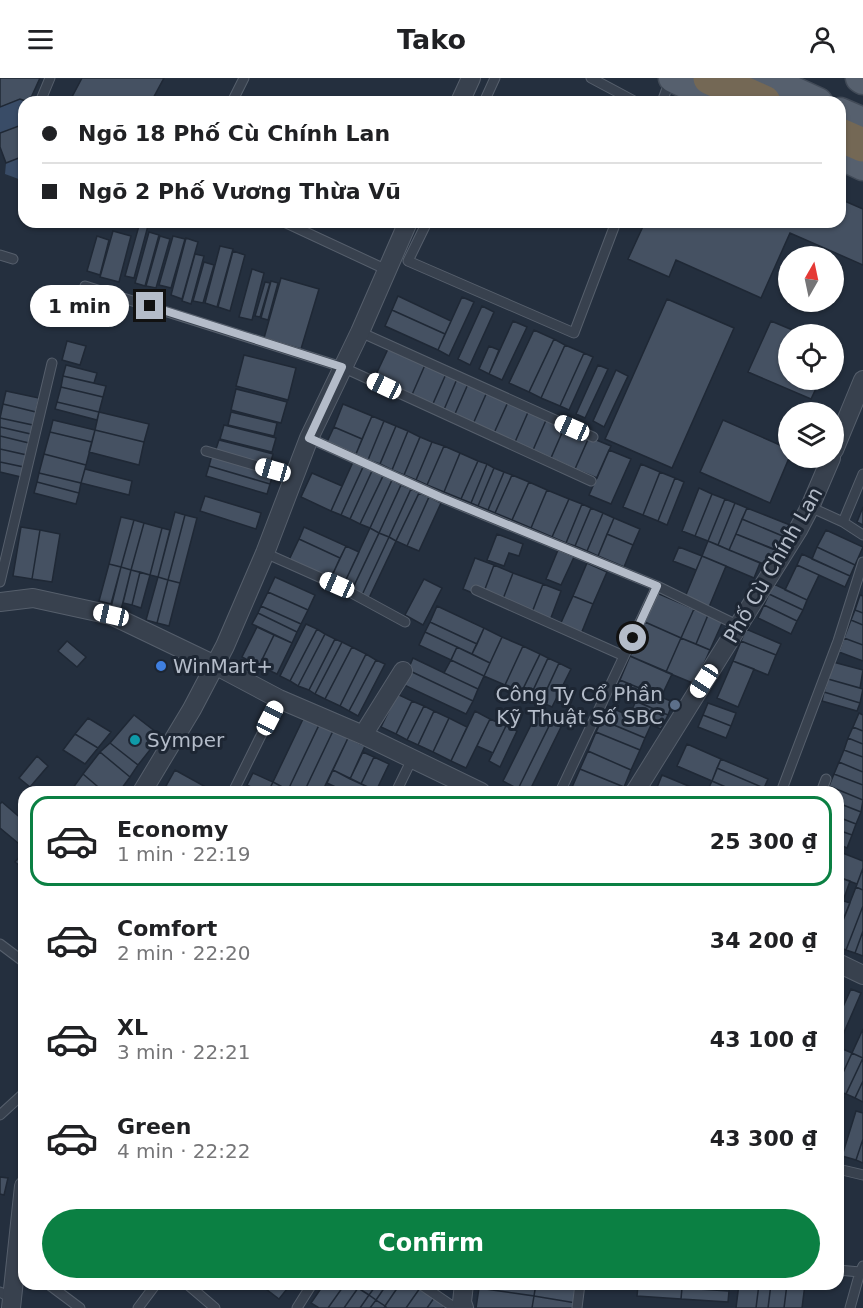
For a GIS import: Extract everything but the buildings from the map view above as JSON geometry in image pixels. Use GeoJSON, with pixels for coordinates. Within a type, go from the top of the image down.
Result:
{"type":"FeatureCollection","features":[{"type":"Feature","properties":{"kind":"highway"},"geometry":{"type":"LineString","coordinates":[[710,78],[751,95]]}},
{"type":"Feature","properties":{"kind":"highway"},"geometry":{"type":"LineString","coordinates":[[846,138],[863,145]]}},
{"type":"Feature","properties":{"kind":"main road"},"geometry":{"type":"LineString","coordinates":[[672,78],[751,95]]}},
{"type":"Feature","properties":{"kind":"main road"},"geometry":{"type":"LineString","coordinates":[[846,115],[863,122]]}},
{"type":"Feature","properties":{"kind":"main road"},"geometry":{"type":"LineString","coordinates":[[846,158],[863,166]]}},
{"type":"Feature","properties":{"kind":"street"},"geometry":{"type":"LineString","coordinates":[[463,96],[471,78]]}},
{"type":"Feature","properties":{"kind":"street"},"geometry":{"type":"LineString","coordinates":[[146,786],[192,709],[215,665],[265,553],[309,438],[360,332],[405,228]]}},
{"type":"Feature","properties":{"kind":"street"},"geometry":{"type":"LineString","coordinates":[[844,426],[863,380]]}},
{"type":"Feature","properties":{"kind":"street","name":"Phố Cù Chính Lan"},"geometry":{"type":"LineString","coordinates":[[639,786],[740,626],[810,507],[827,468]]}},
{"type":"Feature","properties":{"kind":"street"},"geometry":{"type":"LineString","coordinates":[[0,602],[33,597],[111,615],[279,699],[363,735],[468,786]]}},
{"type":"Feature","properties":{"kind":"street"},"geometry":{"type":"LineString","coordinates":[[363,735],[403,671]]}},
{"type":"Feature","properties":{"kind":"street"},"geometry":{"type":"LineString","coordinates":[[844,966],[863,975]]}},
{"type":"Feature","properties":{"kind":"street"},"geometry":{"type":"LineString","coordinates":[[7,1299],[18,1265]]}},
{"type":"Feature","properties":{"kind":"street"},"geometry":{"type":"LineString","coordinates":[[463,1290],[464,1308]]}},
{"type":"Feature","properties":{"kind":"lane"},"geometry":{"type":"LineString","coordinates":[[42,96],[50,78]]}},
{"type":"Feature","properties":{"kind":"lane"},"geometry":{"type":"LineString","coordinates":[[235,96],[244,78]]}},
{"type":"Feature","properties":{"kind":"lane"},"geometry":{"type":"LineString","coordinates":[[487,96],[495,78]]}},
{"type":"Feature","properties":{"kind":"lane"},"geometry":{"type":"LineString","coordinates":[[591,78],[625,96]]}},
{"type":"Feature","properties":{"kind":"lane"},"geometry":{"type":"LineString","coordinates":[[664,96],[672,78]]}},
{"type":"Feature","properties":{"kind":"lane"},"geometry":{"type":"LineString","coordinates":[[297,228],[387,270]]}},
{"type":"Feature","properties":{"kind":"lane"},"geometry":{"type":"LineString","coordinates":[[424,228],[408,261],[574,333],[614,228]]}},
{"type":"Feature","properties":{"kind":"lane"},"geometry":{"type":"LineString","coordinates":[[0,255],[13,259]]}},
{"type":"Feature","properties":{"kind":"lane"},"geometry":{"type":"LineString","coordinates":[[85,286],[342,367],[591,481]]}},
{"type":"Feature","properties":{"kind":"lane"},"geometry":{"type":"LineString","coordinates":[[360,332],[593,437]]}},
{"type":"Feature","properties":{"kind":"lane"},"geometry":{"type":"LineString","coordinates":[[0,582],[52,363]]}},
{"type":"Feature","properties":{"kind":"lane"},"geometry":{"type":"LineString","coordinates":[[309,438],[440,497],[657,586],[740,626]]}},
{"type":"Feature","properties":{"kind":"lane"},"geometry":{"type":"LineString","coordinates":[[206,451],[295,477]]}},
{"type":"Feature","properties":{"kind":"lane"},"geometry":{"type":"LineString","coordinates":[[843,522],[863,474]]}},
{"type":"Feature","properties":{"kind":"lane"},"geometry":{"type":"LineString","coordinates":[[810,507],[843,522],[863,535]]}},
{"type":"Feature","properties":{"kind":"lane"},"geometry":{"type":"LineString","coordinates":[[265,553],[337,585],[405,622]]}},
{"type":"Feature","properties":{"kind":"lane"},"geometry":{"type":"LineString","coordinates":[[784,786],[838,641],[863,562]]}},
{"type":"Feature","properties":{"kind":"lane"},"geometry":{"type":"LineString","coordinates":[[563,786],[657,586]]}},
{"type":"Feature","properties":{"kind":"lane"},"geometry":{"type":"LineString","coordinates":[[476,590],[624,656]]}},
{"type":"Feature","properties":{"kind":"lane"},"geometry":{"type":"LineString","coordinates":[[236,786],[279,699]]}},
{"type":"Feature","properties":{"kind":"lane"},"geometry":{"type":"LineString","coordinates":[[399,786],[412,759]]}},
{"type":"Feature","properties":{"kind":"lane"},"geometry":{"type":"LineString","coordinates":[[823,786],[826,779]]}},
{"type":"Feature","properties":{"kind":"lane"},"geometry":{"type":"LineString","coordinates":[[0,945],[18,958]]}},
{"type":"Feature","properties":{"kind":"lane"},"geometry":{"type":"LineString","coordinates":[[0,1115],[18,1098]]}},
{"type":"Feature","properties":{"kind":"lane"},"geometry":{"type":"LineString","coordinates":[[844,1170],[863,1175]]}},
{"type":"Feature","properties":{"kind":"lane"},"geometry":{"type":"LineString","coordinates":[[844,1270],[861,1269],[850,1308]]}},
{"type":"Feature","properties":{"kind":"lane"},"geometry":{"type":"LineString","coordinates":[[56,1290],[80,1308]]}},
{"type":"Feature","properties":{"kind":"lane"},"geometry":{"type":"LineString","coordinates":[[138,1308],[152,1290]]}},
{"type":"Feature","properties":{"kind":"lane"},"geometry":{"type":"LineString","coordinates":[[194,1290],[215,1308]]}},
{"type":"Feature","properties":{"kind":"lane"},"geometry":{"type":"LineString","coordinates":[[297,1308],[308,1290]]}},
{"type":"Feature","properties":{"kind":"lane"},"geometry":{"type":"LineString","coordinates":[[429,1290],[455,1308]]}},
{"type":"Feature","properties":{"kind":"lane"},"geometry":{"type":"LineString","coordinates":[[577,1308],[579,1290]]}},
{"type":"Feature","properties":{"kind":"water"},"geometry":{"type":"Polygon","coordinates":[[[18,100],[18,126],[0,133],[0,107],[18,100]]]}},
{"type":"Feature","properties":{"kind":"water"},"geometry":{"type":"Polygon","coordinates":[[[18,158],[18,179],[5,174],[6,163],[18,158]]]}},
{"type":"Feature","properties":{"kind":"place","name":"WinMart+"},"geometry":{"type":"Point","coordinates":[161,666]}},
{"type":"Feature","properties":{"kind":"place","name":"Công Ty Cổ Phần Kỹ Thuật Số SBC"},"geometry":{"type":"Point","coordinates":[675,705]}},
{"type":"Feature","properties":{"kind":"place","name":"Symper"},"geometry":{"type":"Point","coordinates":[135,740]}},
{"type":"Feature","properties":{"kind":"route"},"geometry":{"type":"LineString","coordinates":[[150,306],[342,367],[309,438],[440,497],[657,586],[633,638]]}}]}
